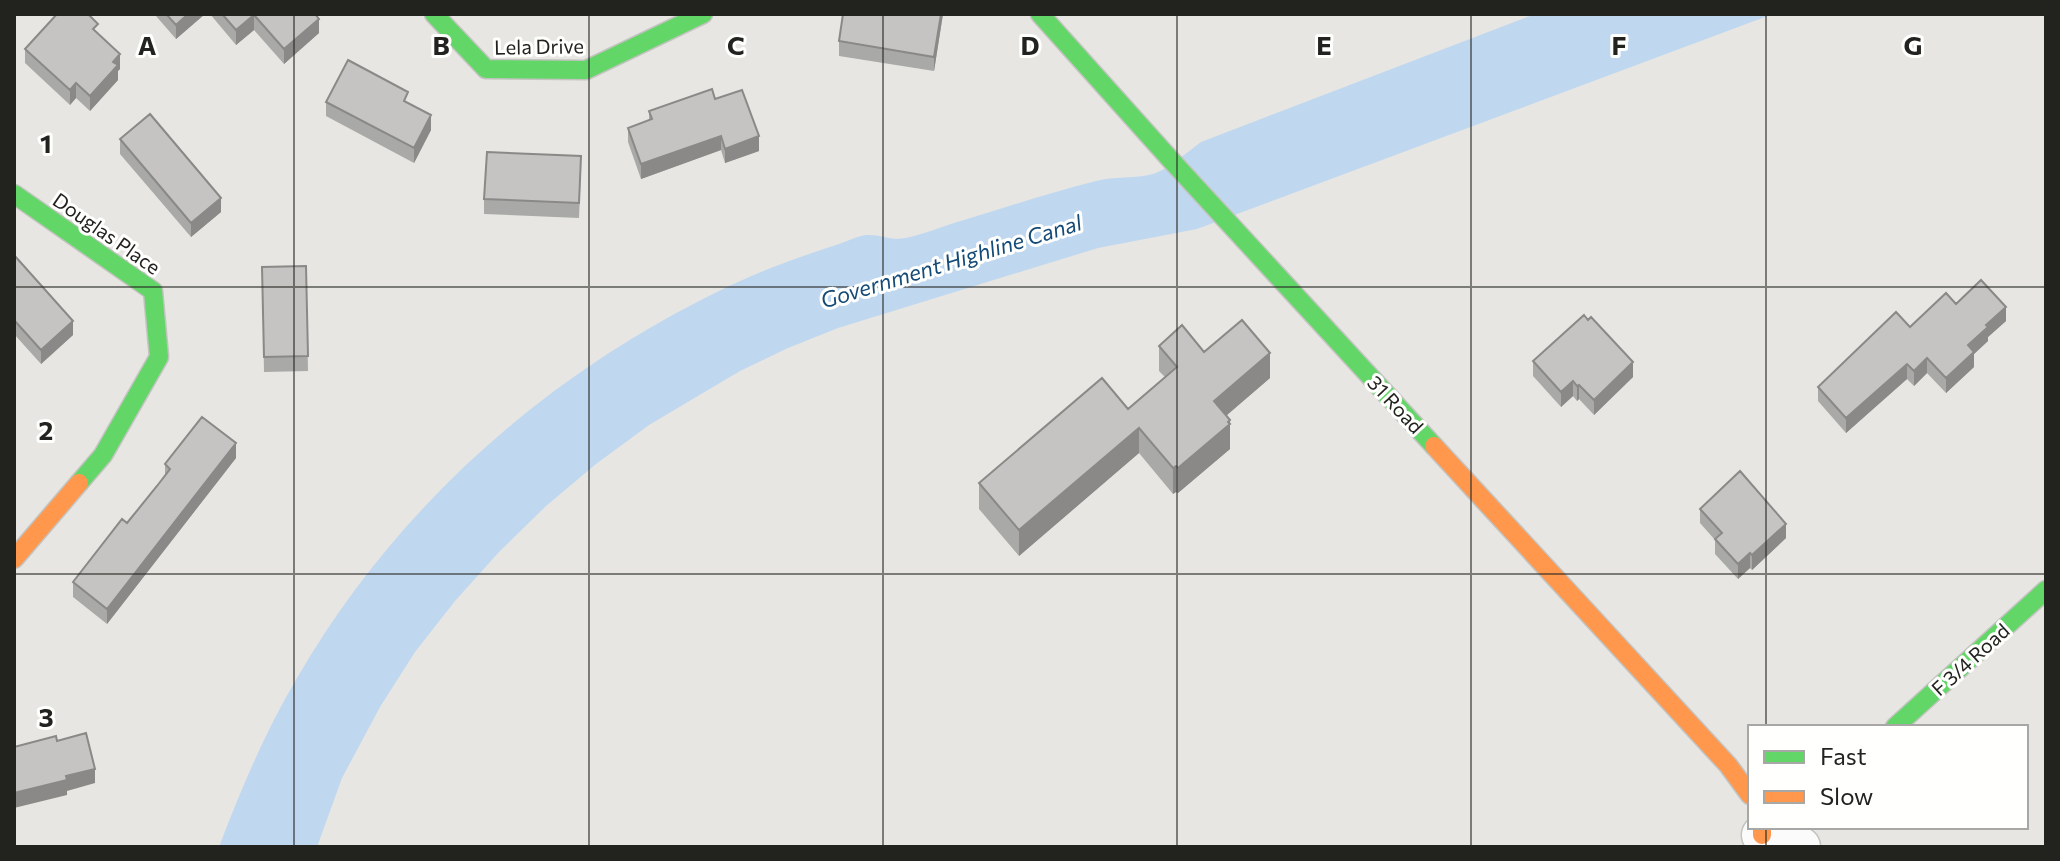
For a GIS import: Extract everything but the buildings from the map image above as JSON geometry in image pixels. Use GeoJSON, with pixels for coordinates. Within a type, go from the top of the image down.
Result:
{"type":"FeatureCollection","features":[{"type":"Feature","properties":{"kind":"street","name":"Lela Drive"},"geometry":{"type":"LineString","coordinates":[[434,14],[486,69],[586,70],[703,14]]}},
{"type":"Feature","properties":{"kind":"street","name":"31 Road"},"geometry":{"type":"LineString","coordinates":[[1040,14],[1728,765],[1748,792]]}},
{"type":"Feature","properties":{"kind":"street","name":"Douglas Place"},"geometry":{"type":"LineString","coordinates":[[14,194],[153,291],[159,357],[103,455],[14,559]]}},
{"type":"Feature","properties":{"kind":"street","name":"F 3/4 Road"},"geometry":{"type":"LineString","coordinates":[[1897,725],[2046,590]]}},
{"type":"Feature","properties":{"kind":"street"},"geometry":{"type":"LineString","coordinates":[[1764,834],[1800,847]]}},
{"type":"Feature","properties":{"kind":"water","name":"Government Highline Canal"},"geometry":{"type":"Polygon","coordinates":[[[1535,14],[1773,14],[1197,229],[1098,248],[838,328],[740,371],[649,425],[596,464],[546,506],[455,601],[415,652],[380,707],[342,778],[317,847],[219,847],[254,761],[285,698],[336,617],[379,559],[427,504],[478,454],[533,407],[653,326],[746,278],[863,236],[911,237],[1096,181],[1153,174],[1171,165],[1201,142],[1535,14]]]}},
{"type":"Feature","properties":{"kind":"traffic: fast"},"geometry":{"type":"LineString","coordinates":[[434,14],[486,69],[586,70],[703,14]]}},
{"type":"Feature","properties":{"kind":"traffic: fast"},"geometry":{"type":"LineString","coordinates":[[1040,14],[1434,446]]}},
{"type":"Feature","properties":{"kind":"traffic: fast"},"geometry":{"type":"LineString","coordinates":[[14,194],[153,291],[159,357],[103,455],[79,483]]}},
{"type":"Feature","properties":{"kind":"traffic: fast"},"geometry":{"type":"LineString","coordinates":[[1897,725],[2046,590]]}},
{"type":"Feature","properties":{"kind":"traffic: slow"},"geometry":{"type":"LineString","coordinates":[[1434,446],[1728,765],[1748,792]]}},
{"type":"Feature","properties":{"kind":"traffic: slow"},"geometry":{"type":"LineString","coordinates":[[14,559],[79,483]]}},
{"type":"Feature","properties":{"kind":"traffic: slow"},"geometry":{"type":"LineString","coordinates":[[1762,829],[1762,835]]}}]}
